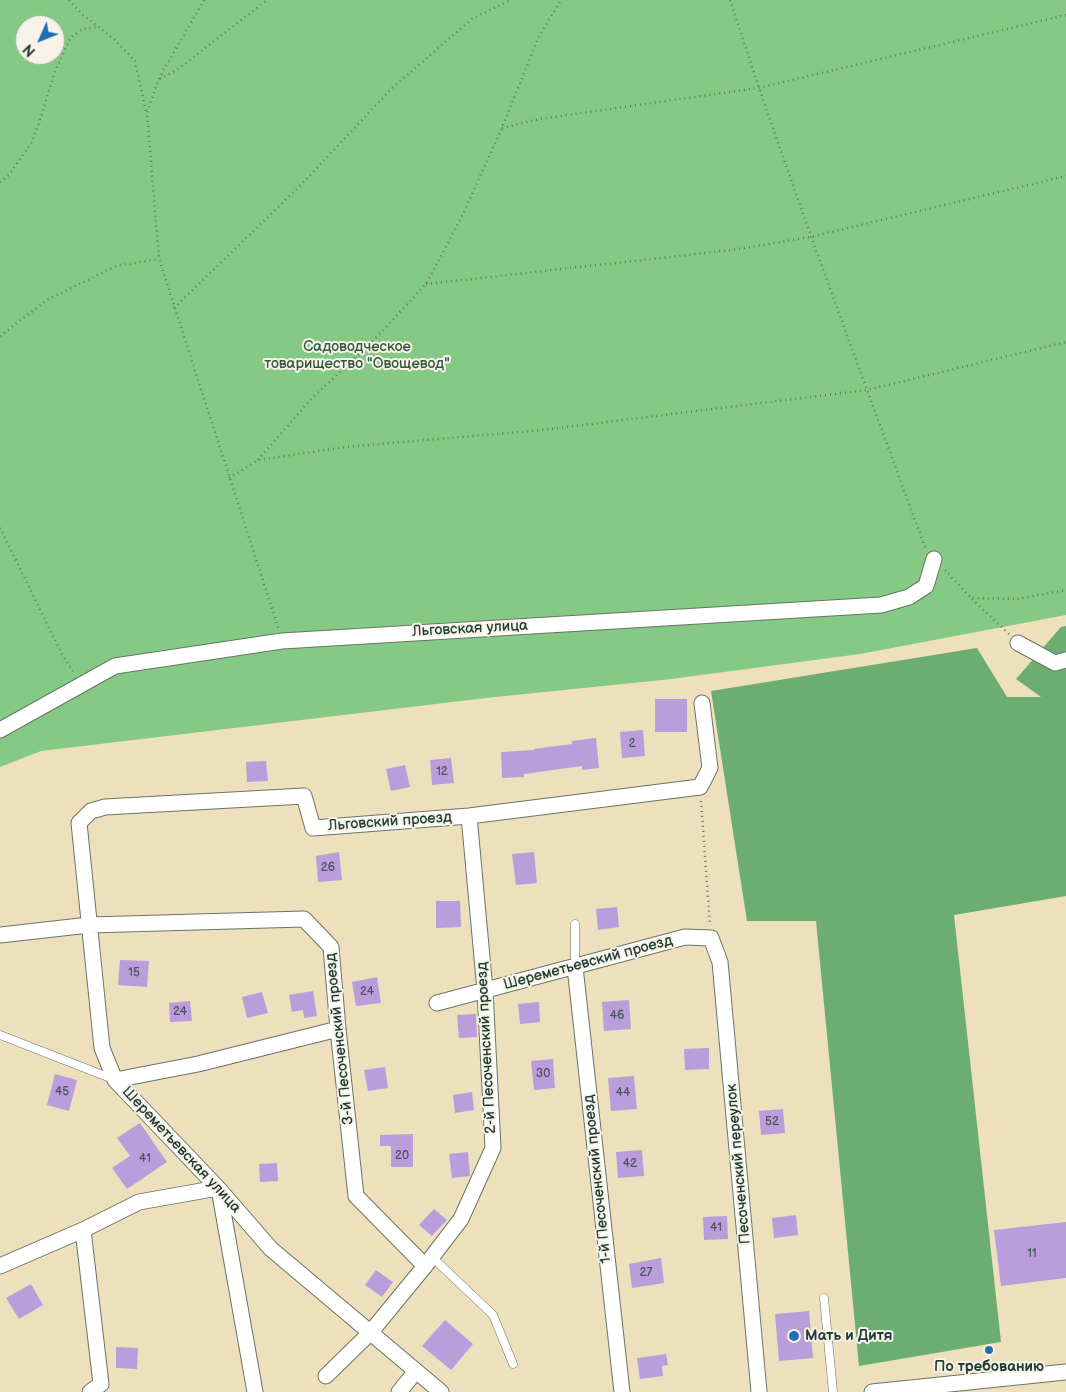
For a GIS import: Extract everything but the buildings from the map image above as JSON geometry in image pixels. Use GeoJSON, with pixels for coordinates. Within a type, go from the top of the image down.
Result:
{"type":"FeatureCollection","features":[{"type":"Feature","properties":{"kind":"street","name":"Льговская улица"},"geometry":{"type":"LineString","coordinates":[[0,730],[115,666],[282,641],[881,604],[909,597],[926,586],[934,559]]}},
{"type":"Feature","properties":{"kind":"street"},"geometry":{"type":"LineString","coordinates":[[1018,643],[1055,662],[1066,660]]}},
{"type":"Feature","properties":{"kind":"street"},"geometry":{"type":"LineString","coordinates":[[700,787],[710,768],[702,703]]}},
{"type":"Feature","properties":{"kind":"street","name":"Льговский проезд"},"geometry":{"type":"LineString","coordinates":[[79,823],[91,811],[105,807],[304,796],[313,828],[469,816],[700,787]]}},
{"type":"Feature","properties":{"kind":"street","name":"2-й Песоченский проезд"},"geometry":{"type":"LineString","coordinates":[[326,1376],[370,1333],[461,1219],[493,1148],[485,990],[469,816]]}},
{"type":"Feature","properties":{"kind":"street","name":"Шереметьевская улица"},"geometry":{"type":"LineString","coordinates":[[79,823],[102,1048],[115,1080],[218,1188],[271,1249],[441,1392]]}},
{"type":"Feature","properties":{"kind":"street","name":"3-й Песоченский проезд"},"geometry":{"type":"LineString","coordinates":[[0,935],[89,925],[304,919],[331,947],[356,1196],[428,1262]]}},
{"type":"Feature","properties":{"kind":"street","name":"Шереметьевский проезд"},"geometry":{"type":"LineString","coordinates":[[437,1003],[685,937],[711,938]]}},
{"type":"Feature","properties":{"kind":"street","name":"Песоченский переулок"},"geometry":{"type":"LineString","coordinates":[[711,938],[720,962],[759,1392]]}},
{"type":"Feature","properties":{"kind":"street","name":"1-й Песоченский проезд"},"geometry":{"type":"LineString","coordinates":[[575,967],[622,1392]]}},
{"type":"Feature","properties":{"kind":"street"},"geometry":{"type":"LineString","coordinates":[[115,1080],[198,1064],[338,1029]]}},
{"type":"Feature","properties":{"kind":"street"},"geometry":{"type":"LineString","coordinates":[[0,1266],[83,1230],[139,1202],[218,1188],[255,1392]]}},
{"type":"Feature","properties":{"kind":"street"},"geometry":{"type":"LineString","coordinates":[[83,1230],[101,1384],[90,1392]]}},
{"type":"Feature","properties":{"kind":"street"},"geometry":{"type":"LineString","coordinates":[[399,1392],[416,1370]]}},
{"type":"Feature","properties":{"kind":"street"},"geometry":{"type":"LineString","coordinates":[[872,1392],[920,1389],[1066,1372]]}},
{"type":"Feature","properties":{"kind":"lane"},"geometry":{"type":"LineString","coordinates":[[574,924],[575,967]]}},
{"type":"Feature","properties":{"kind":"lane"},"geometry":{"type":"LineString","coordinates":[[0,1035],[115,1080]]}},
{"type":"Feature","properties":{"kind":"lane"},"geometry":{"type":"LineString","coordinates":[[428,1262],[493,1315],[514,1364]]}},
{"type":"Feature","properties":{"kind":"lane"},"geometry":{"type":"LineString","coordinates":[[824,1298],[833,1392]]}},
{"type":"Feature","properties":{"kind":"path"},"geometry":{"type":"LineString","coordinates":[[69,0],[82,14],[114,39],[135,61],[146,113],[159,259],[282,641]]}},
{"type":"Feature","properties":{"kind":"path"},"geometry":{"type":"LineString","coordinates":[[146,113],[158,80],[204,0]]}},
{"type":"Feature","properties":{"kind":"path"},"geometry":{"type":"LineString","coordinates":[[158,80],[177,70],[267,0]]}},
{"type":"Feature","properties":{"kind":"path"},"geometry":{"type":"LineString","coordinates":[[174,308],[300,186],[392,88],[472,19],[510,0]]}},
{"type":"Feature","properties":{"kind":"path"},"geometry":{"type":"LineString","coordinates":[[229,478],[258,460],[311,398],[372,342],[426,284],[462,216],[502,128],[538,38],[561,0]]}},
{"type":"Feature","properties":{"kind":"path"},"geometry":{"type":"LineString","coordinates":[[730,0],[758,88],[810,237],[926,551],[1018,643]]}},
{"type":"Feature","properties":{"kind":"path"},"geometry":{"type":"LineString","coordinates":[[502,128],[549,117],[758,88],[1066,15]]}},
{"type":"Feature","properties":{"kind":"path"},"geometry":{"type":"LineString","coordinates":[[0,182],[9,175],[32,142],[42,117],[55,71],[71,37],[83,29],[99,27]]}},
{"type":"Feature","properties":{"kind":"path"},"geometry":{"type":"LineString","coordinates":[[426,284],[732,250],[810,237],[1066,176]]}},
{"type":"Feature","properties":{"kind":"path"},"geometry":{"type":"LineString","coordinates":[[0,336],[47,300],[116,266],[159,259]]}},
{"type":"Feature","properties":{"kind":"path"},"geometry":{"type":"LineString","coordinates":[[258,460],[345,447],[542,430],[867,390],[1066,342]]}},
{"type":"Feature","properties":{"kind":"path"},"geometry":{"type":"LineString","coordinates":[[0,528],[62,654],[82,685]]}},
{"type":"Feature","properties":{"kind":"path"},"geometry":{"type":"LineString","coordinates":[[971,598],[1017,599],[1066,590]]}},
{"type":"Feature","properties":{"kind":"path"},"geometry":{"type":"LineString","coordinates":[[700,787],[711,938]]}},
{"type":"Feature","properties":{"kind":"green space","name":"Садоводческое товарищество \"Овощевод\""},"geometry":{"type":"Polygon","coordinates":[[[0,0],[1066,0],[1066,615],[860,654],[671,679],[486,698],[41,751],[0,767],[0,0]]]}},
{"type":"Feature","properties":{"kind":"green space"},"geometry":{"type":"Polygon","coordinates":[[[1066,626],[1066,896],[954,915],[1001,1342],[859,1366],[816,921],[747,921],[711,691],[977,648],[1007,697],[1041,697],[1016,679],[1061,627],[1066,626]]]}},
{"type":"Feature","properties":{"kind":"place","name":"Мать и Дитя"},"geometry":{"type":"Point","coordinates":[794,1336]}},
{"type":"Feature","properties":{"kind":"place","name":"По требованию"},"geometry":{"type":"Point","coordinates":[989,1350]}}]}
